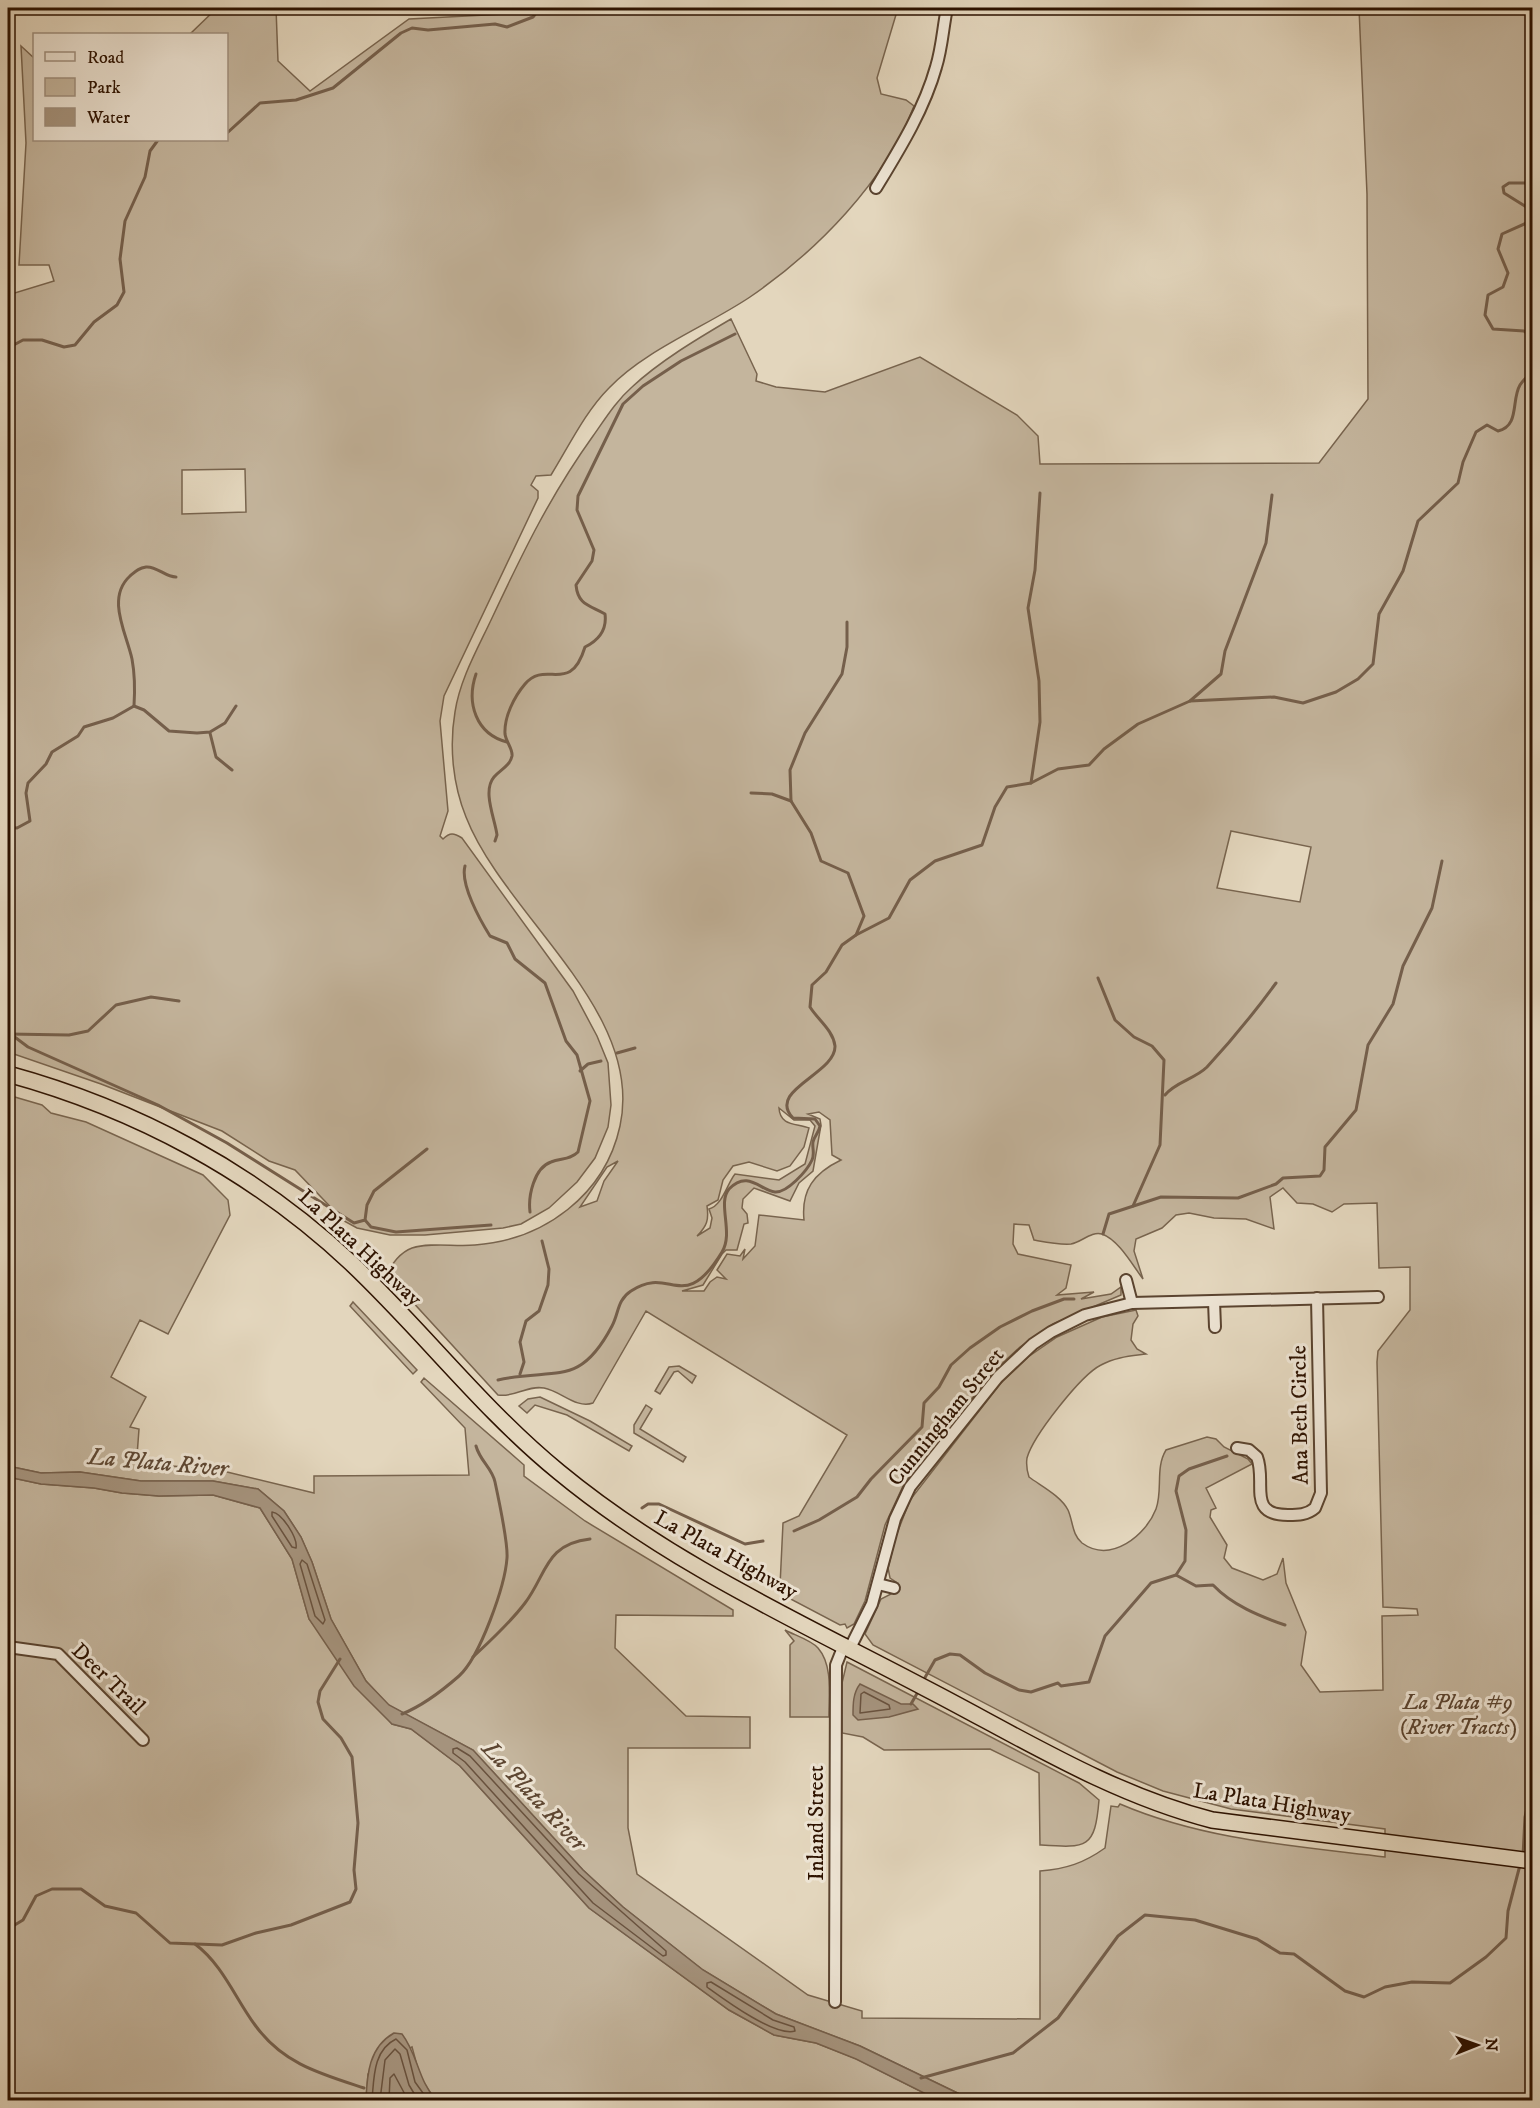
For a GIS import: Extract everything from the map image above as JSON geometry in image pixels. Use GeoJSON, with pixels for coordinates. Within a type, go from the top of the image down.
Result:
{"type":"FeatureCollection","features":[{"type":"Feature","properties":{"kind":"highway","name":"La Plata Highway"},"geometry":{"type":"LineString","coordinates":[[8,1074],[98,1103],[155,1127],[264,1193],[351,1263],[497,1416],[590,1497],[676,1555],[1112,1785],[1188,1814],[1247,1826],[1533,1861]]}},
{"type":"Feature","properties":{"kind":"street"},"geometry":{"type":"LineString","coordinates":[[876,188],[910,129],[928,90],[936,67],[946,8]]}},
{"type":"Feature","properties":{"kind":"street"},"geometry":{"type":"LineString","coordinates":[[1126,1280],[1132,1303]]}},
{"type":"Feature","properties":{"kind":"street","name":"Cunningham Street"},"geometry":{"type":"LineString","coordinates":[[847,1647],[872,1604],[879,1584],[892,1525],[906,1494],[998,1377],[1034,1344],[1051,1332],[1085,1315],[1132,1303],[1378,1297]]}},
{"type":"Feature","properties":{"kind":"street","name":"Ana Beth Circle"},"geometry":{"type":"LineString","coordinates":[[1237,1448],[1249,1450],[1257,1457],[1261,1500],[1266,1510],[1277,1515],[1298,1515],[1315,1508],[1321,1493],[1317,1298]]}},
{"type":"Feature","properties":{"kind":"street"},"geometry":{"type":"LineString","coordinates":[[1214,1300],[1215,1327]]}},
{"type":"Feature","properties":{"kind":"street"},"geometry":{"type":"LineString","coordinates":[[879,1584],[894,1588]]}},
{"type":"Feature","properties":{"kind":"street","name":"Deer Trail"},"geometry":{"type":"LineString","coordinates":[[8,1647],[58,1654],[143,1740]]}},
{"type":"Feature","properties":{"kind":"street","name":"Inland Street"},"geometry":{"type":"LineString","coordinates":[[835,2002],[836,1665],[847,1647]]}},
{"type":"Feature","properties":{"kind":"green space"},"geometry":{"type":"Polygon","coordinates":[[[217,8],[276,8],[278,61],[310,91],[409,19],[524,13],[531,8],[898,8],[877,78],[881,94],[906,100],[914,106],[886,161],[846,213],[824,236],[775,279],[733,308],[640,362],[600,397],[551,475],[536,476],[531,485],[538,491],[538,498],[444,696],[440,721],[448,811],[440,836],[443,839],[452,834],[462,838],[573,991],[597,1036],[608,1063],[611,1105],[608,1127],[595,1158],[577,1182],[549,1208],[521,1224],[503,1228],[425,1235],[390,1235],[357,1228],[344,1221],[295,1170],[269,1161],[222,1131],[101,1084],[8,1052],[8,295],[54,281],[49,265],[19,265],[26,143],[21,46],[33,57],[33,141],[228,141],[228,33],[191,33],[217,8]],[[245,469],[182,470],[182,514],[246,512],[245,469]]]}},
{"type":"Feature","properties":{"kind":"green space","name":"La Plata #9 (River Tracts)"},"geometry":{"type":"Polygon","coordinates":[[[1359,8],[1532,8],[1532,2100],[972,2100],[860,2046],[776,2014],[703,1970],[623,1907],[583,1870],[473,1750],[388,1705],[366,1681],[331,1619],[301,1537],[284,1511],[258,1489],[213,1481],[141,1481],[80,1472],[41,1473],[8,1466],[8,1095],[42,1105],[51,1113],[86,1122],[203,1175],[228,1200],[230,1215],[168,1334],[140,1320],[111,1377],[146,1397],[130,1427],[139,1429],[137,1456],[173,1466],[227,1472],[314,1493],[314,1476],[469,1475],[465,1428],[421,1382],[424,1378],[524,1465],[524,1476],[585,1521],[733,1610],[733,1616],[616,1615],[615,1648],[686,1716],[750,1717],[750,1748],[628,1748],[628,1828],[637,1874],[808,1995],[862,2011],[862,2018],[1040,2019],[1040,1871],[1074,1864],[1090,1858],[1105,1848],[1111,1806],[1118,1807],[1120,1804],[1184,1826],[1217,1834],[1284,1845],[1385,1857],[1385,1829],[1231,1809],[1163,1791],[1117,1772],[873,1645],[865,1634],[881,1599],[893,1593],[896,1582],[890,1578],[888,1568],[896,1536],[910,1500],[1000,1384],[1028,1357],[1057,1337],[1102,1317],[1136,1310],[1138,1316],[1133,1324],[1131,1340],[1137,1349],[1146,1354],[1106,1362],[1092,1371],[1070,1393],[1031,1448],[1027,1458],[1029,1477],[1065,1505],[1076,1536],[1082,1543],[1093,1549],[1116,1548],[1136,1537],[1151,1519],[1158,1502],[1161,1464],[1166,1450],[1207,1437],[1216,1439],[1224,1447],[1248,1459],[1252,1464],[1206,1488],[1216,1508],[1211,1510],[1210,1517],[1227,1545],[1224,1558],[1232,1568],[1263,1580],[1277,1574],[1283,1558],[1286,1583],[1306,1632],[1301,1665],[1320,1692],[1383,1690],[1382,1616],[1418,1615],[1417,1609],[1383,1607],[1377,1362],[1378,1351],[1410,1310],[1410,1267],[1379,1268],[1377,1203],[1344,1204],[1332,1212],[1313,1204],[1297,1203],[1283,1188],[1270,1197],[1274,1229],[1246,1219],[1214,1218],[1189,1213],[1176,1215],[1162,1228],[1136,1239],[1134,1251],[1143,1279],[1120,1247],[1102,1234],[1094,1234],[1071,1244],[1057,1244],[1034,1240],[1029,1225],[1014,1224],[1013,1244],[1018,1254],[1071,1265],[1066,1288],[1057,1295],[1094,1292],[1081,1299],[1111,1294],[1121,1287],[1121,1295],[1053,1324],[1020,1347],[992,1373],[904,1484],[885,1525],[865,1601],[854,1624],[847,1628],[845,1624],[840,1625],[783,1595],[780,1586],[783,1523],[799,1516],[847,1435],[646,1311],[593,1403],[581,1404],[544,1388],[532,1388],[510,1395],[498,1395],[387,1274],[397,1259],[412,1248],[427,1245],[475,1245],[500,1241],[525,1234],[568,1210],[586,1193],[601,1173],[612,1151],[620,1126],[622,1084],[612,1043],[592,1004],[567,965],[485,854],[466,817],[458,792],[453,766],[452,739],[457,700],[465,676],[515,570],[563,480],[626,392],[667,359],[731,319],[757,374],[756,381],[776,387],[825,392],[920,357],[1017,415],[1038,436],[1040,464],[1319,463],[1368,399],[1367,194],[1359,8]],[[1231,831],[1217,888],[1300,902],[1311,847],[1231,831]],[[779,1108],[780,1114],[790,1123],[809,1128],[804,1147],[790,1166],[777,1171],[749,1162],[733,1166],[723,1180],[718,1200],[707,1206],[707,1222],[697,1236],[710,1228],[712,1218],[709,1209],[721,1199],[735,1174],[779,1180],[805,1164],[815,1126],[810,1120],[794,1120],[779,1108]],[[819,1112],[808,1114],[820,1119],[821,1125],[813,1171],[799,1183],[790,1201],[754,1188],[743,1199],[742,1208],[747,1214],[748,1223],[744,1224],[737,1250],[726,1250],[722,1254],[703,1285],[682,1291],[704,1291],[717,1277],[726,1279],[717,1270],[727,1254],[740,1256],[745,1249],[743,1259],[755,1246],[759,1215],[804,1220],[805,1200],[811,1184],[823,1171],[841,1160],[832,1155],[830,1120],[819,1112]],[[618,1161],[607,1167],[580,1207],[597,1201],[604,1181],[618,1161]]]}},
{"type":"Feature","properties":{"kind":"green space"},"geometry":{"type":"Polygon","coordinates":[[[353,1302],[417,1370],[413,1374],[350,1306],[353,1302]]]}},
{"type":"Feature","properties":{"kind":"green space"},"geometry":{"type":"Polygon","coordinates":[[[679,1366],[696,1376],[692,1383],[678,1371],[674,1372],[660,1394],[655,1391],[669,1367],[679,1366]]]}},
{"type":"Feature","properties":{"kind":"green space"},"geometry":{"type":"Polygon","coordinates":[[[540,1397],[590,1421],[632,1446],[629,1451],[567,1415],[535,1405],[527,1413],[519,1406],[528,1399],[540,1397]]]}},
{"type":"Feature","properties":{"kind":"green space"},"geometry":{"type":"Polygon","coordinates":[[[646,1405],[652,1409],[640,1429],[686,1457],[683,1462],[634,1433],[634,1425],[646,1405]]]}},
{"type":"Feature","properties":{"kind":"green space"},"geometry":{"type":"Polygon","coordinates":[[[8,1477],[41,1484],[94,1488],[122,1493],[159,1496],[213,1495],[260,1508],[292,1559],[309,1619],[392,1724],[411,1729],[460,1766],[589,1908],[729,2010],[774,2035],[816,2043],[857,2059],[938,2100],[436,2100],[421,2080],[412,2047],[368,2074],[366,2100],[8,2100],[8,1477]]]}},
{"type":"Feature","properties":{"kind":"green space"},"geometry":{"type":"Polygon","coordinates":[[[785,1630],[811,1643],[823,1655],[829,1681],[829,1717],[790,1717],[790,1645],[794,1641],[785,1630]]]}},
{"type":"Feature","properties":{"kind":"green space"},"geometry":{"type":"Polygon","coordinates":[[[847,1662],[1079,1783],[1099,1800],[1095,1828],[1091,1837],[1078,1845],[1040,1845],[1039,1773],[990,1749],[884,1750],[863,1737],[842,1733],[842,1683],[847,1662]]]}},
{"type":"Feature","properties":{"kind":"water"},"geometry":{"type":"Polygon","coordinates":[[[8,1466],[41,1473],[80,1472],[141,1481],[213,1481],[258,1489],[284,1511],[301,1537],[331,1619],[366,1681],[389,1705],[473,1750],[583,1870],[623,1907],[703,1970],[776,2014],[860,2046],[972,2100],[938,2100],[856,2059],[816,2043],[774,2035],[729,2010],[589,1908],[460,1766],[411,1729],[392,1724],[354,1686],[309,1619],[292,1559],[260,1508],[213,1495],[159,1496],[41,1484],[8,1477],[8,1466]]]}},
{"type":"Feature","properties":{"kind":"water"},"geometry":{"type":"Polygon","coordinates":[[[860,1684],[901,1704],[913,1704],[918,1709],[889,1717],[858,1720],[853,1715],[853,1707],[860,1684]]]}},
{"type":"Feature","properties":{"kind":"water"},"geometry":{"type":"Polygon","coordinates":[[[394,2033],[402,2034],[412,2050],[425,2084],[436,2100],[366,2100],[367,2081],[374,2053],[394,2033]]]}},
{"type":"Feature","properties":{"kind":"waterway"},"geometry":{"type":"LineString","coordinates":[[228,132],[260,103],[296,100],[333,88],[401,33],[412,28],[428,30],[495,24],[507,27],[533,17],[540,8]]}},
{"type":"Feature","properties":{"kind":"waterway"},"geometry":{"type":"LineString","coordinates":[[1532,64],[1532,74]]}},
{"type":"Feature","properties":{"kind":"waterway"},"geometry":{"type":"LineString","coordinates":[[8,348],[23,340],[42,340],[64,347],[75,345],[94,322],[117,305],[124,292],[120,259],[125,221],[145,177],[150,151],[157,141]]}},
{"type":"Feature","properties":{"kind":"waterway"},"geometry":{"type":"LineString","coordinates":[[1532,183],[1509,183],[1503,187],[1504,193],[1531,210],[1531,221],[1502,234],[1498,249],[1508,273],[1503,287],[1488,295],[1485,315],[1493,329],[1524,331],[1532,337]]}},
{"type":"Feature","properties":{"kind":"waterway"},"geometry":{"type":"LineString","coordinates":[[495,841],[497,835],[489,790],[494,777],[507,765],[512,756],[505,728],[508,714],[517,695],[533,677],[565,674],[572,670],[579,662],[585,647],[598,637],[605,624],[605,614],[585,604],[577,592],[576,585],[592,561],[594,550],[577,510],[578,496],[623,404],[643,386],[681,361],[735,334]]}},
{"type":"Feature","properties":{"kind":"waterway"},"geometry":{"type":"LineString","coordinates":[[498,1380],[564,1372],[588,1359],[600,1346],[612,1326],[623,1298],[631,1291],[645,1284],[687,1285],[697,1281],[709,1271],[725,1244],[725,1202],[729,1189],[736,1183],[748,1181],[775,1192],[785,1189],[801,1175],[813,1158],[813,1142],[820,1126],[815,1119],[793,1118],[787,1108],[788,1099],[795,1090],[825,1065],[832,1056],[835,1046],[828,1030],[810,1007],[812,985],[826,972],[842,945],[889,918],[910,880],[935,861],[982,845],[995,807],[1007,787],[1031,783],[1058,769],[1089,765],[1104,749],[1138,724],[1190,701],[1274,697],[1303,703],[1336,692],[1358,679],[1373,664],[1379,614],[1403,571],[1418,521],[1458,483],[1463,462],[1476,432],[1487,425],[1498,431],[1509,424],[1514,412],[1517,391],[1532,370]]}},
{"type":"Feature","properties":{"kind":"waterway"},"geometry":{"type":"LineString","coordinates":[[1031,783],[1040,722],[1039,681],[1028,608],[1035,570],[1040,493]]}},
{"type":"Feature","properties":{"kind":"waterway"},"geometry":{"type":"LineString","coordinates":[[1190,701],[1221,674],[1225,651],[1266,543],[1272,495]]}},
{"type":"Feature","properties":{"kind":"waterway"},"geometry":{"type":"LineString","coordinates":[[134,706],[133,665],[122,627],[119,594],[130,576],[141,568],[150,567],[176,577]]}},
{"type":"Feature","properties":{"kind":"waterway"},"geometry":{"type":"LineString","coordinates":[[847,622],[847,647],[842,674],[805,733],[790,770],[791,801],[811,833],[821,861],[848,873],[864,916],[856,935]]}},
{"type":"Feature","properties":{"kind":"waterway"},"geometry":{"type":"LineString","coordinates":[[476,674],[472,696],[476,716],[488,732],[507,742]]}},
{"type":"Feature","properties":{"kind":"waterway"},"geometry":{"type":"LineString","coordinates":[[8,827],[17,828],[30,821],[26,793],[28,783],[46,764],[52,752],[78,736],[84,727],[113,718],[134,706],[144,710],[169,731],[210,732],[225,723],[236,706]]}},
{"type":"Feature","properties":{"kind":"waterway"},"geometry":{"type":"LineString","coordinates":[[210,733],[216,757],[232,770]]}},
{"type":"Feature","properties":{"kind":"waterway"},"geometry":{"type":"LineString","coordinates":[[751,793],[772,794],[791,801]]}},
{"type":"Feature","properties":{"kind":"waterway"},"geometry":{"type":"LineString","coordinates":[[1103,1234],[1109,1214],[1161,1197],[1238,1198],[1276,1184],[1283,1178],[1320,1176],[1324,1170],[1325,1147],[1356,1110],[1368,1045],[1393,1004],[1403,966],[1432,908],[1442,861]]}},
{"type":"Feature","properties":{"kind":"waterway"},"geometry":{"type":"LineString","coordinates":[[465,866],[464,874],[468,892],[490,936],[507,943],[515,959],[545,983],[566,1041],[577,1055],[590,1101],[578,1152],[569,1158],[551,1162],[540,1170],[531,1191],[530,1212]]}},
{"type":"Feature","properties":{"kind":"waterway"},"geometry":{"type":"LineString","coordinates":[[1098,978],[1115,1020],[1134,1037],[1152,1046],[1164,1060],[1160,1145],[1133,1206]]}},
{"type":"Feature","properties":{"kind":"waterway"},"geometry":{"type":"LineString","coordinates":[[1165,1095],[1207,1067],[1276,983]]}},
{"type":"Feature","properties":{"kind":"waterway"},"geometry":{"type":"LineString","coordinates":[[8,1034],[69,1035],[88,1031],[116,1005],[151,997],[179,1001]]}},
{"type":"Feature","properties":{"kind":"waterway"},"geometry":{"type":"LineString","coordinates":[[12,1035],[28,1047],[158,1105],[227,1143],[354,1223],[365,1220],[367,1205],[374,1191],[427,1149]]}},
{"type":"Feature","properties":{"kind":"waterway"},"geometry":{"type":"LineString","coordinates":[[617,1053],[635,1048]]}},
{"type":"Feature","properties":{"kind":"waterway"},"geometry":{"type":"LineString","coordinates":[[580,1071],[588,1064],[601,1061]]}},
{"type":"Feature","properties":{"kind":"waterway"},"geometry":{"type":"LineString","coordinates":[[365,1220],[371,1227],[396,1232],[491,1225]]}},
{"type":"Feature","properties":{"kind":"waterway"},"geometry":{"type":"LineString","coordinates":[[520,1374],[524,1362],[520,1342],[526,1321],[539,1311],[548,1285],[549,1269],[542,1241]]}},
{"type":"Feature","properties":{"kind":"waterway"},"geometry":{"type":"LineString","coordinates":[[794,1531],[819,1520],[857,1497],[871,1479],[922,1427],[924,1403],[939,1387],[951,1365],[970,1348],[1000,1327],[1032,1311],[1064,1299],[1074,1299]]}},
{"type":"Feature","properties":{"kind":"waterway"},"geometry":{"type":"LineString","coordinates":[[402,1714],[439,1692],[467,1667],[483,1638],[502,1586],[507,1558],[500,1509],[493,1477],[476,1446]]}},
{"type":"Feature","properties":{"kind":"waterway"},"geometry":{"type":"LineString","coordinates":[[923,1681],[935,1660],[950,1654],[960,1655],[985,1673],[1019,1690],[1031,1692],[1058,1683],[1061,1686],[1089,1682],[1105,1636],[1151,1583],[1176,1575],[1185,1561],[1186,1530],[1176,1491],[1179,1476],[1189,1469],[1227,1456]]}},
{"type":"Feature","properties":{"kind":"waterway"},"geometry":{"type":"LineString","coordinates":[[642,1508],[648,1504],[659,1504],[745,1544],[763,1541]]}},
{"type":"Feature","properties":{"kind":"waterway"},"geometry":{"type":"LineString","coordinates":[[473,1657],[519,1610],[555,1554],[575,1542],[590,1539]]}},
{"type":"Feature","properties":{"kind":"waterway"},"geometry":{"type":"LineString","coordinates":[[1176,1575],[1196,1586],[1213,1585],[1237,1604],[1285,1625]]}},
{"type":"Feature","properties":{"kind":"waterway"},"geometry":{"type":"LineString","coordinates":[[8,1929],[23,1920],[36,1896],[52,1889],[81,1889],[105,1906],[136,1913],[170,1943],[222,1945],[256,1933],[291,1925],[350,1902],[356,1889],[354,1870],[358,1823],[352,1757],[341,1738],[323,1719],[318,1702],[320,1691],[340,1659]]}},
{"type":"Feature","properties":{"kind":"waterway"},"geometry":{"type":"LineString","coordinates":[[911,1704],[919,1690]]}},
{"type":"Feature","properties":{"kind":"waterway"},"geometry":{"type":"LineString","coordinates":[[1523,1856],[1525,1817],[1532,1787]]}},
{"type":"Feature","properties":{"kind":"waterway"},"geometry":{"type":"LineString","coordinates":[[921,2078],[1013,2053],[1058,2018],[1118,1936],[1145,1915],[1195,1920],[1257,1939],[1280,1953],[1294,1954],[1345,1991],[1364,1997],[1385,1987],[1412,1982],[1450,1983],[1486,1957],[1506,1938],[1508,1911],[1520,1865]]}},
{"type":"Feature","properties":{"kind":"waterway"},"geometry":{"type":"LineString","coordinates":[[195,1944],[205,1952],[228,1982],[255,2025],[278,2049],[304,2066],[364,2088]]}},
{"type":"Feature","properties":{"kind":"water label","name":"La Plata River"},"geometry":{"type":"Point","coordinates":[158,1463]}},
{"type":"Feature","properties":{"kind":"water label","name":"La Plata River"},"geometry":{"type":"Point","coordinates":[534,1796]}}]}
